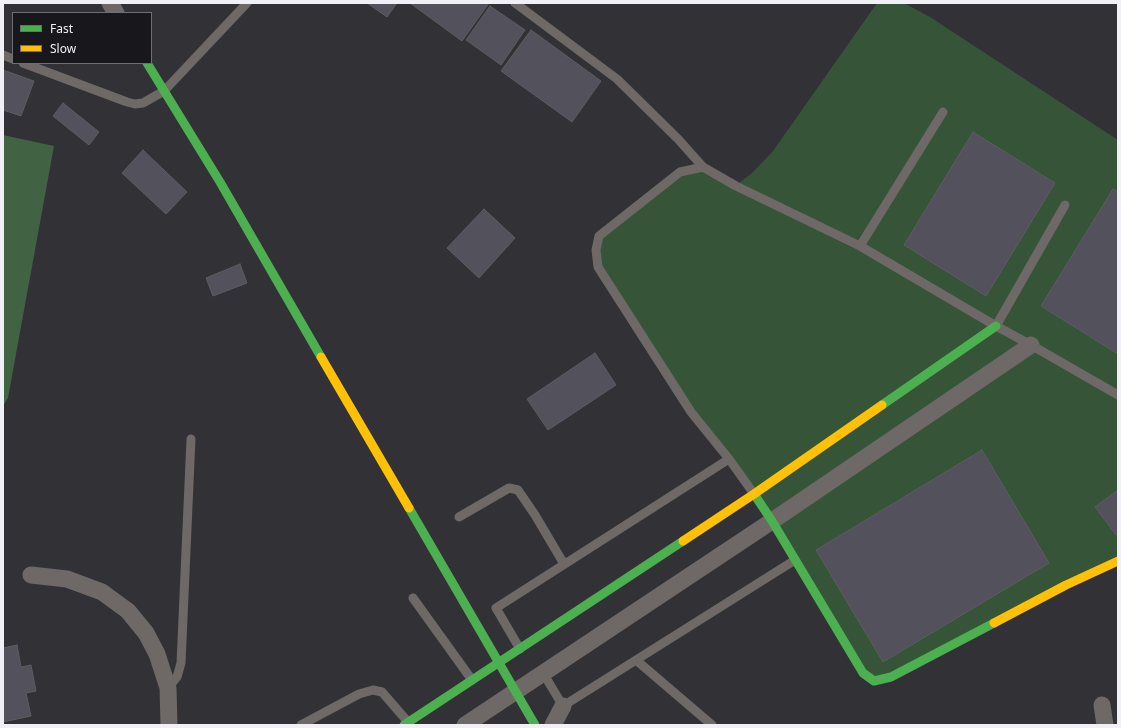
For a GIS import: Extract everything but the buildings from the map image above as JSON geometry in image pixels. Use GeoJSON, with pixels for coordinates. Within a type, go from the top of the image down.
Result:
{"type":"FeatureCollection","features":[{"type":"Feature","properties":{"kind":"street"},"geometry":{"type":"LineString","coordinates":[[110,3],[115,12]]}},
{"type":"Feature","properties":{"kind":"street"},"geometry":{"type":"LineString","coordinates":[[148,64],[220,182],[535,725]]}},
{"type":"Feature","properties":{"kind":"street"},"geometry":{"type":"LineString","coordinates":[[406,724],[754,494],[996,326]]}},
{"type":"Feature","properties":{"kind":"street"},"geometry":{"type":"LineString","coordinates":[[465,725],[772,521],[1031,345]]}},
{"type":"Feature","properties":{"kind":"street"},"geometry":{"type":"LineString","coordinates":[[754,494],[796,560],[863,673],[874,681],[891,677],[1066,586],[1118,561]]}},
{"type":"Feature","properties":{"kind":"street"},"geometry":{"type":"LineString","coordinates":[[31,575],[67,579],[102,592],[128,611],[146,633],[157,654],[168,688],[169,725]]}},
{"type":"Feature","properties":{"kind":"street"},"geometry":{"type":"LineString","coordinates":[[1102,705],[1104,725]]}},
{"type":"Feature","properties":{"kind":"street"},"geometry":{"type":"LineString","coordinates":[[553,725],[563,706]]}},
{"type":"Feature","properties":{"kind":"lane"},"geometry":{"type":"LineString","coordinates":[[26,64],[135,104],[143,102],[164,91],[247,3]]}},
{"type":"Feature","properties":{"kind":"lane"},"geometry":{"type":"LineString","coordinates":[[515,3],[617,79],[678,139],[703,167],[736,186],[860,246],[996,326],[1118,395]]}},
{"type":"Feature","properties":{"kind":"lane"},"geometry":{"type":"LineString","coordinates":[[860,246],[943,112]]}},
{"type":"Feature","properties":{"kind":"lane"},"geometry":{"type":"LineString","coordinates":[[703,167],[680,172],[600,236],[596,250],[598,267],[691,412],[729,459],[754,494]]}},
{"type":"Feature","properties":{"kind":"lane"},"geometry":{"type":"LineString","coordinates":[[996,326],[1065,205]]}},
{"type":"Feature","properties":{"kind":"lane"},"geometry":{"type":"LineString","coordinates":[[168,688],[177,677],[181,663],[191,439]]}},
{"type":"Feature","properties":{"kind":"lane"},"geometry":{"type":"LineString","coordinates":[[520,648],[496,608],[729,459]]}},
{"type":"Feature","properties":{"kind":"lane"},"geometry":{"type":"LineString","coordinates":[[459,517],[509,488],[518,490],[564,564]]}},
{"type":"Feature","properties":{"kind":"lane"},"geometry":{"type":"LineString","coordinates":[[543,673],[563,706],[796,560]]}},
{"type":"Feature","properties":{"kind":"lane"},"geometry":{"type":"LineString","coordinates":[[413,598],[472,680]]}},
{"type":"Feature","properties":{"kind":"lane"},"geometry":{"type":"LineString","coordinates":[[636,660],[712,725]]}},
{"type":"Feature","properties":{"kind":"lane"},"geometry":{"type":"LineString","coordinates":[[301,725],[359,694],[373,690],[382,692],[406,724]]}},
{"type":"Feature","properties":{"kind":"green space"},"geometry":{"type":"Polygon","coordinates":[[[877,3],[904,3],[930,17],[1118,140],[1118,561],[874,681],[795,560],[691,412],[598,267],[599,236],[680,172],[703,167],[735,186],[752,173],[773,151],[877,3]]]}},
{"type":"Feature","properties":{"kind":"green space"},"geometry":{"type":"Polygon","coordinates":[[[3,135],[54,146],[8,398],[3,406],[3,135]]]}},
{"type":"Feature","properties":{"kind":"traffic: fast"},"geometry":{"type":"LineString","coordinates":[[148,64],[220,182],[321,357]]}},
{"type":"Feature","properties":{"kind":"traffic: fast"},"geometry":{"type":"LineString","coordinates":[[882,405],[996,326]]}},
{"type":"Feature","properties":{"kind":"traffic: fast"},"geometry":{"type":"LineString","coordinates":[[754,494],[772,521],[863,673],[874,681],[891,677],[994,623]]}},
{"type":"Feature","properties":{"kind":"traffic: fast"},"geometry":{"type":"LineString","coordinates":[[409,508],[535,725]]}},
{"type":"Feature","properties":{"kind":"traffic: fast"},"geometry":{"type":"LineString","coordinates":[[404,725],[683,541]]}},
{"type":"Feature","properties":{"kind":"traffic: slow"},"geometry":{"type":"LineString","coordinates":[[321,357],[409,508]]}},
{"type":"Feature","properties":{"kind":"traffic: slow"},"geometry":{"type":"LineString","coordinates":[[683,541],[754,494],[882,405]]}},
{"type":"Feature","properties":{"kind":"traffic: slow"},"geometry":{"type":"LineString","coordinates":[[994,623],[1066,585],[1118,561]]}}]}
